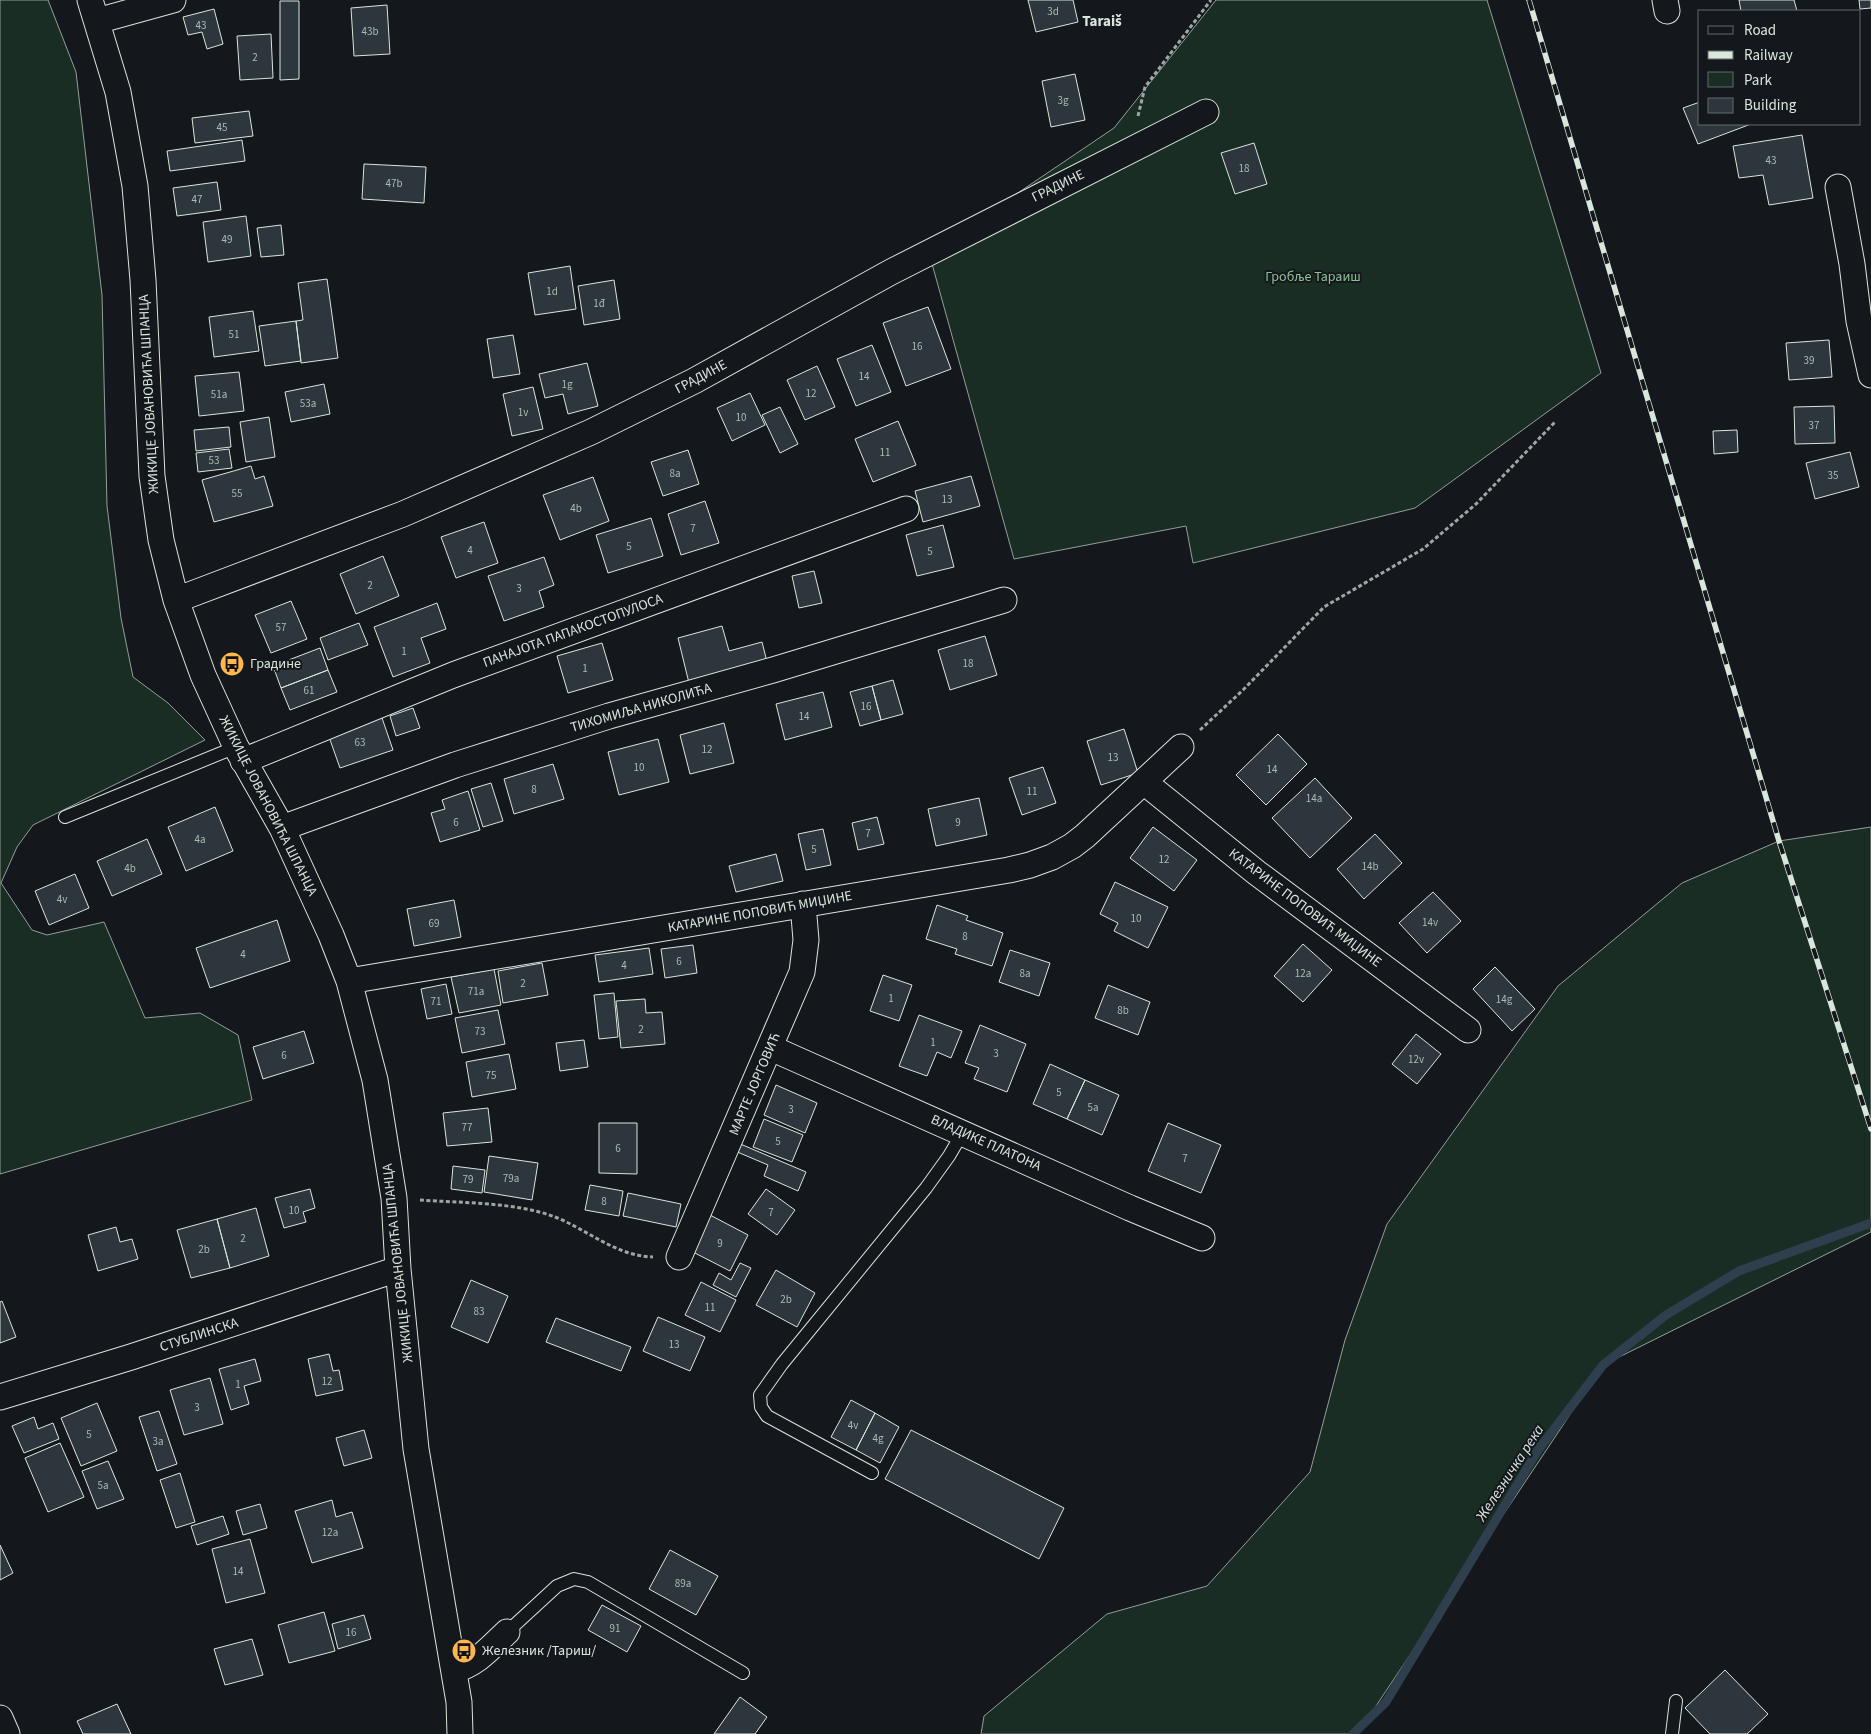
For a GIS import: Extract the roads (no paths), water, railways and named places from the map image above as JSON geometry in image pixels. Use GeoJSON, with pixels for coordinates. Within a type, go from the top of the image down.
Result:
{"type":"FeatureCollection","features":[{"type":"Feature","properties":{"kind":"street"},"geometry":{"type":"LineString","coordinates":[[94,10],[173,0]]}},
{"type":"Feature","properties":{"kind":"street","name":"ЖИКИЦЕ ЈОВАНОВИЋА ШПАНЦА"},"geometry":{"type":"LineString","coordinates":[[94,10],[118,92],[135,186],[143,280],[152,476],[161,540],[176,600],[203,675],[240,754],[282,828],[316,900],[349,981],[375,1080],[394,1198],[398,1269],[416,1448],[459,1702],[460,1734]]}},
{"type":"Feature","properties":{"kind":"street","name":"ГРАДИНЕ"},"geometry":{"type":"LineString","coordinates":[[176,600],[403,514],[591,432],[694,381],[891,272],[1206,112]]}},
{"type":"Feature","properties":{"kind":"street"},"geometry":{"type":"LineString","coordinates":[[1838,187],[1852,264],[1859,321],[1871,376]]}},
{"type":"Feature","properties":{"kind":"street","name":"ПАНАЈОТА ПАПАКОСТОПУЛОСА"},"geometry":{"type":"LineString","coordinates":[[240,754],[906,510]]}},
{"type":"Feature","properties":{"kind":"street","name":"ТИХОМИЉА НИКОЛИЋА"},"geometry":{"type":"LineString","coordinates":[[282,828],[455,765],[609,716],[773,670],[1004,600]]}},
{"type":"Feature","properties":{"kind":"street","name":"КАТАРИНЕ ПОПОВИЋ МИЏИНЕ"},"geometry":{"type":"LineString","coordinates":[[349,981],[1030,865],[1063,852],[1085,836],[1181,747]]}},
{"type":"Feature","properties":{"kind":"street","name":"КАТАРИНЕ ПОПОВИЋ МИЏИНЕ"},"geometry":{"type":"LineString","coordinates":[[1144,782],[1257,873],[1468,1030]]}},
{"type":"Feature","properties":{"kind":"street","name":"МАРТЕ ЈОРГОВИЋ"},"geometry":{"type":"LineString","coordinates":[[679,1257],[802,972],[806,940],[803,904]]}},
{"type":"Feature","properties":{"kind":"street","name":"ВЛАДИКЕ ПЛАТОНА"},"geometry":{"type":"LineString","coordinates":[[770,1048],[963,1132],[1130,1208],[1202,1238]]}},
{"type":"Feature","properties":{"kind":"street","name":"СТУБЛИНСКА"},"geometry":{"type":"LineString","coordinates":[[0,1398],[398,1269]]}},
{"type":"Feature","properties":{"kind":"street"},"geometry":{"type":"LineString","coordinates":[[454,1670],[476,1660],[507,1632]]}},
{"type":"Feature","properties":{"kind":"street"},"geometry":{"type":"LineString","coordinates":[[0,1718],[7,1734]]}},
{"type":"Feature","properties":{"kind":"lane"},"geometry":{"type":"LineString","coordinates":[[65,817],[240,754]]}},
{"type":"Feature","properties":{"kind":"lane"},"geometry":{"type":"LineString","coordinates":[[872,1473],[767,1416],[761,1407],[760,1394],[782,1364],[926,1188],[949,1156],[963,1132]]}},
{"type":"Feature","properties":{"kind":"lane"},"geometry":{"type":"LineString","coordinates":[[507,1632],[557,1586],[574,1579],[588,1582],[743,1673]]}},
{"type":"Feature","properties":{"kind":"lane"},"geometry":{"type":"LineString","coordinates":[[1672,1734],[1676,1701]]}},
{"type":"Feature","properties":{"kind":"waterway","name":"Железничка река"},"geometry":{"type":"LineString","coordinates":[[1353,1734],[1386,1702],[1538,1450],[1603,1365],[1666,1315],[1739,1271],[1871,1223]]}},
{"type":"Feature","properties":{"kind":"railway"},"geometry":{"type":"LineString","coordinates":[[1529,0],[1779,841],[1871,1129]]}},
{"type":"Feature","properties":{"kind":"place","name":"Градине"},"geometry":{"type":"Point","coordinates":[232,664]}},
{"type":"Feature","properties":{"kind":"place","name":"Железник /Тариш/"},"geometry":{"type":"Point","coordinates":[464,1651]}},
{"type":"Feature","properties":{"kind":"district","name":"Taraiš"},"geometry":{"type":"Point","coordinates":[1102,21]}},
{"type":"Feature","properties":{"kind":"park label","name":"Гробље Тараиш"},"geometry":{"type":"Point","coordinates":[1313,277]}}]}
